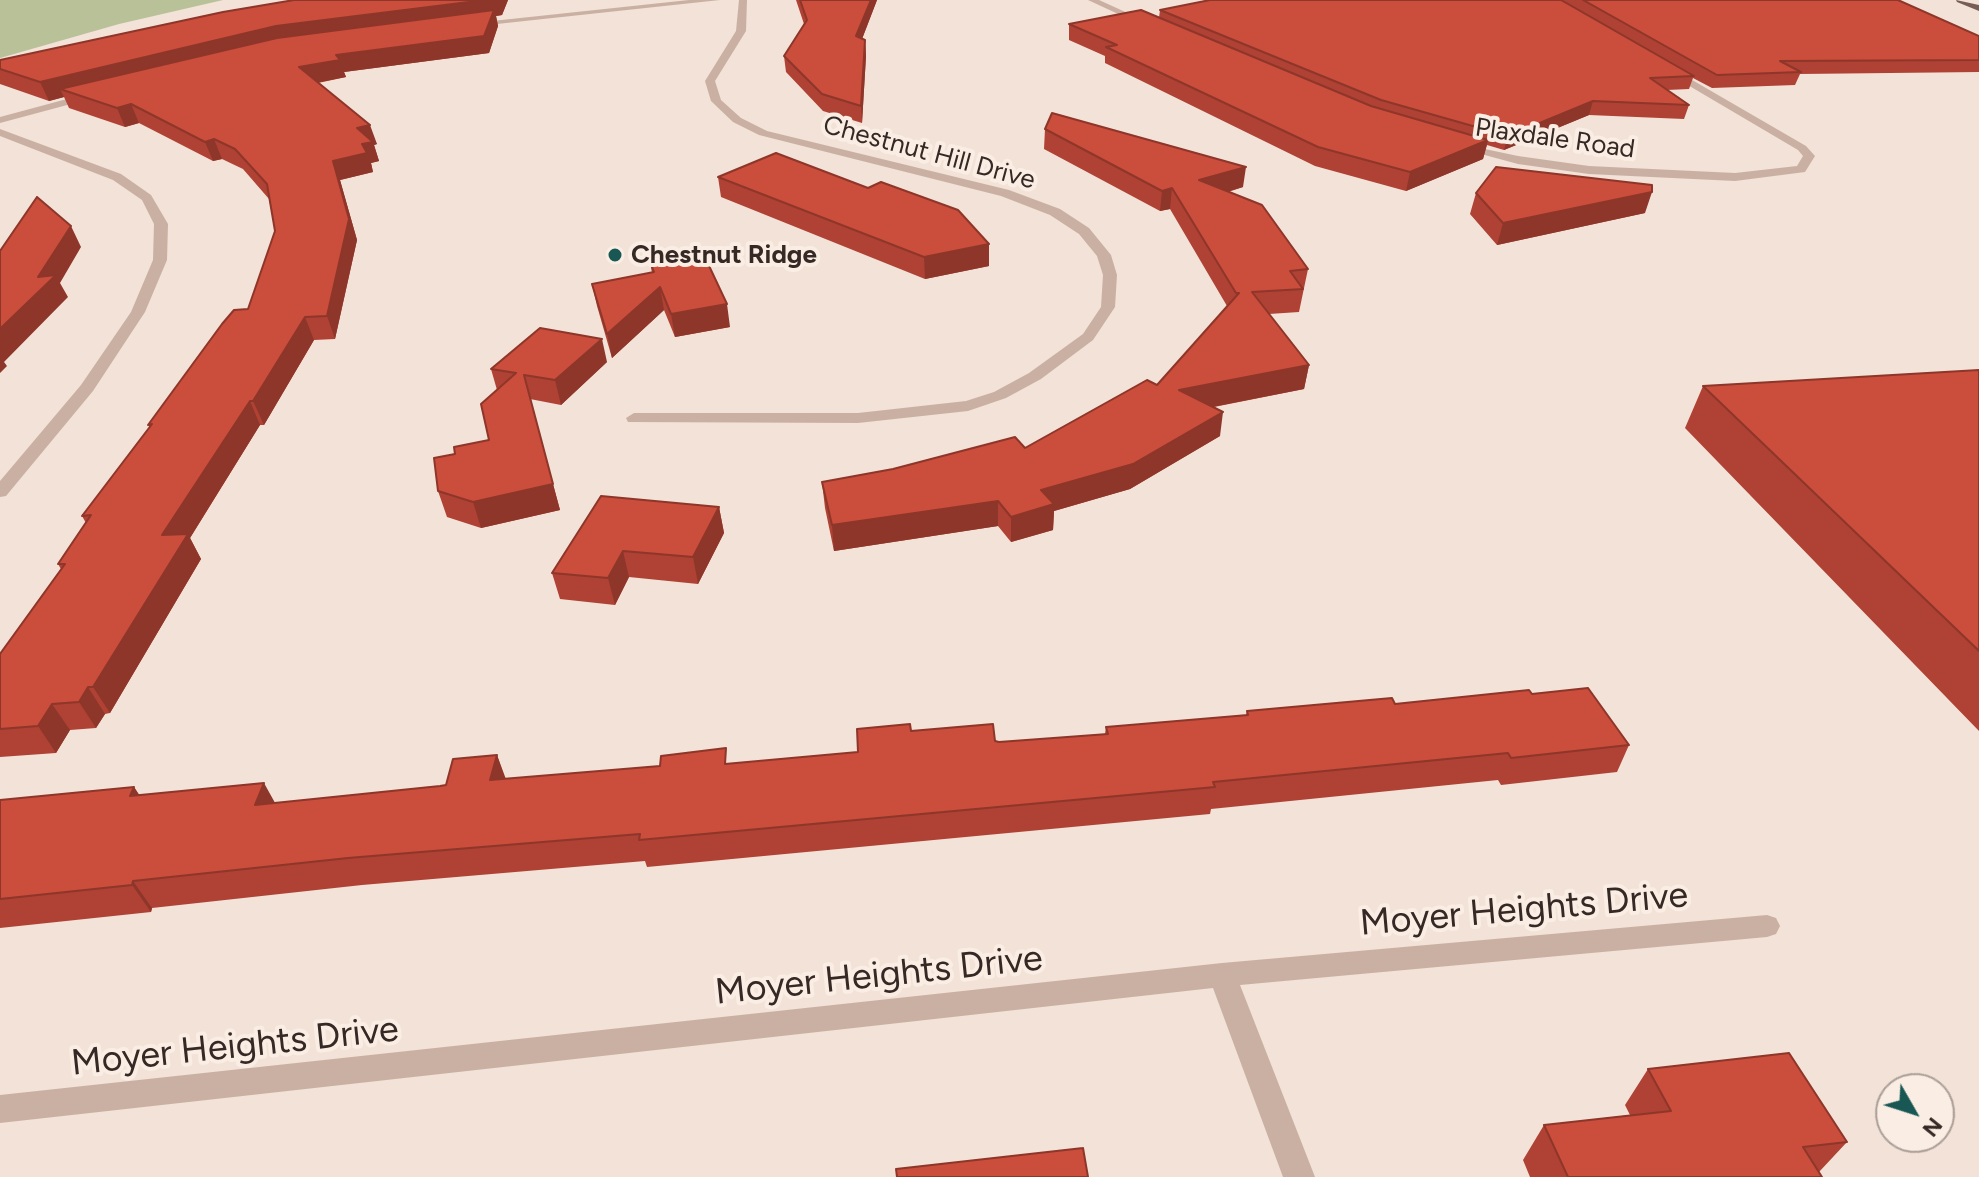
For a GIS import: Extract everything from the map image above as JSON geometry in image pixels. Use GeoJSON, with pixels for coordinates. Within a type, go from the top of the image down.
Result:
{"type":"FeatureCollection","features":[{"type":"Feature","properties":{"kind":"main road"},"geometry":{"type":"LineString","coordinates":[[1960,0],[1979,8]]}},
{"type":"Feature","properties":{"kind":"street"},"geometry":{"type":"LineString","coordinates":[[462,25],[716,0]]}},
{"type":"Feature","properties":{"kind":"street","name":"Chestnut Hill Drive"},"geometry":{"type":"LineString","coordinates":[[634,418],[858,418],[968,406],[1000,395],[1035,376],[1088,337],[1108,307],[1110,275],[1104,255],[1084,231],[1055,212],[1005,193],[763,133],[737,120],[716,101],[710,81],[741,31],[743,0]]}},
{"type":"Feature","properties":{"kind":"street"},"geometry":{"type":"LineString","coordinates":[[1092,0],[1161,30]]}},
{"type":"Feature","properties":{"kind":"street","name":"Plaxdale Road"},"geometry":{"type":"LineString","coordinates":[[1447,143],[1518,160],[1589,170],[1707,177],[1786,173],[1801,169],[1809,156],[1802,148],[1659,64]]}},
{"type":"Feature","properties":{"kind":"street"},"geometry":{"type":"LineString","coordinates":[[0,120],[104,92]]}},
{"type":"Feature","properties":{"kind":"street"},"geometry":{"type":"LineString","coordinates":[[0,132],[117,177],[147,198],[161,224],[160,260],[138,312],[87,388],[0,492]]}},
{"type":"Feature","properties":{"kind":"street","name":"Moyer Heights Drive"},"geometry":{"type":"LineString","coordinates":[[0,1109],[1222,975],[1767,926]]}},
{"type":"Feature","properties":{"kind":"street"},"geometry":{"type":"LineString","coordinates":[[1222,975],[1299,1177]]}},
{"type":"Feature","properties":{"kind":"green space"},"geometry":{"type":"Polygon","coordinates":[[[0,0],[223,0],[119,24],[0,58],[0,0]]]}},
{"type":"Feature","properties":{"kind":"building"},"geometry":{"type":"Polygon","coordinates":[[[294,0],[485,0],[276,26],[40,82],[0,69],[0,60],[223,12],[294,0]]]}},
{"type":"Feature","properties":{"kind":"building"},"geometry":{"type":"Polygon","coordinates":[[[800,0],[871,0],[856,36],[865,40],[861,106],[822,94],[784,56],[807,20],[800,0]]]}},
{"type":"Feature","properties":{"kind":"building"},"geometry":{"type":"Polygon","coordinates":[[[1210,0],[1561,0],[1694,76],[1650,78],[1689,105],[1593,101],[1508,136],[1381,100],[1160,10],[1210,0]]]}},
{"type":"Feature","properties":{"kind":"building"},"geometry":{"type":"Polygon","coordinates":[[[1583,0],[1898,0],[1979,36],[1979,60],[1780,61],[1801,72],[1717,75],[1583,0]]]}},
{"type":"Feature","properties":{"kind":"building"},"geometry":{"type":"Polygon","coordinates":[[[494,10],[484,36],[336,55],[340,60],[299,67],[370,125],[357,128],[373,142],[362,144],[367,153],[333,161],[349,219],[327,316],[305,317],[253,401],[250,401],[162,535],[188,534],[93,687],[88,687],[79,702],[52,704],[38,726],[0,729],[0,654],[65,564],[58,564],[91,515],[82,516],[222,324],[234,310],[248,309],[275,231],[267,184],[235,149],[214,139],[205,142],[131,104],[117,108],[60,89],[277,38],[494,10]]]}},
{"type":"Feature","properties":{"kind":"building"},"geometry":{"type":"Polygon","coordinates":[[[1141,10],[1371,106],[1488,140],[1410,172],[1318,147],[1106,47],[1117,45],[1069,24],[1141,10]]]}},
{"type":"Feature","properties":{"kind":"building"},"geometry":{"type":"Polygon","coordinates":[[[1052,113],[1246,167],[1199,180],[1262,205],[1308,269],[1290,271],[1303,289],[1252,292],[1309,365],[1179,390],[1223,412],[1133,464],[1041,490],[1054,504],[1011,517],[998,501],[832,525],[822,482],[893,469],[1015,437],[1025,448],[1147,380],[1157,385],[1239,293],[1236,293],[1172,188],[1162,191],[1045,129],[1052,113]]]}},
{"type":"Feature","properties":{"kind":"building"},"geometry":{"type":"Polygon","coordinates":[[[776,153],[868,188],[881,182],[958,210],[989,244],[924,257],[718,177],[776,153]]]}},
{"type":"Feature","properties":{"kind":"building"},"geometry":{"type":"Polygon","coordinates":[[[1496,167],[1652,185],[1652,192],[1503,223],[1476,193],[1496,167]]]}},
{"type":"Feature","properties":{"kind":"building"},"geometry":{"type":"Polygon","coordinates":[[[37,197],[71,226],[38,277],[56,275],[0,329],[0,251],[37,197]]]}},
{"type":"Feature","properties":{"kind":"building"},"geometry":{"type":"Polygon","coordinates":[[[703,253],[727,304],[671,314],[660,287],[607,334],[592,284],[654,272],[650,262],[703,253]]]}},
{"type":"Feature","properties":{"kind":"building"},"geometry":{"type":"Polygon","coordinates":[[[540,328],[602,339],[555,380],[524,375],[553,484],[473,502],[438,491],[434,458],[455,454],[454,447],[489,440],[481,404],[516,373],[491,369],[540,328]]]}},
{"type":"Feature","properties":{"kind":"building"},"geometry":{"type":"Polygon","coordinates":[[[1979,370],[1979,651],[1703,386],[1979,370]]]}},
{"type":"Feature","properties":{"kind":"building"},"geometry":{"type":"Polygon","coordinates":[[[601,496],[719,507],[693,557],[623,551],[608,578],[552,573],[601,496]]]}},
{"type":"Feature","properties":{"kind":"building"},"geometry":{"type":"Polygon","coordinates":[[[1588,688],[1629,745],[1511,758],[1508,753],[1213,782],[1215,787],[639,840],[640,834],[348,858],[0,899],[0,800],[134,787],[130,796],[264,783],[255,805],[446,785],[453,759],[497,755],[490,780],[660,766],[661,756],[726,748],[725,764],[858,752],[857,729],[910,724],[911,731],[993,724],[995,741],[999,742],[1108,734],[1106,727],[1248,715],[1247,711],[1392,698],[1395,704],[1529,690],[1532,694],[1588,688]]]}},
{"type":"Feature","properties":{"kind":"building"},"geometry":{"type":"Polygon","coordinates":[[[1789,1053],[1847,1142],[1803,1147],[1822,1177],[1568,1177],[1544,1125],[1671,1111],[1648,1069],[1789,1053]]]}},
{"type":"Feature","properties":{"kind":"building"},"geometry":{"type":"Polygon","coordinates":[[[1083,1148],[1088,1177],[897,1177],[896,1169],[1083,1148]]]}},
{"type":"Feature","properties":{"kind":"place","name":"Chestnut Ridge"},"geometry":{"type":"Point","coordinates":[615,255]}}]}
